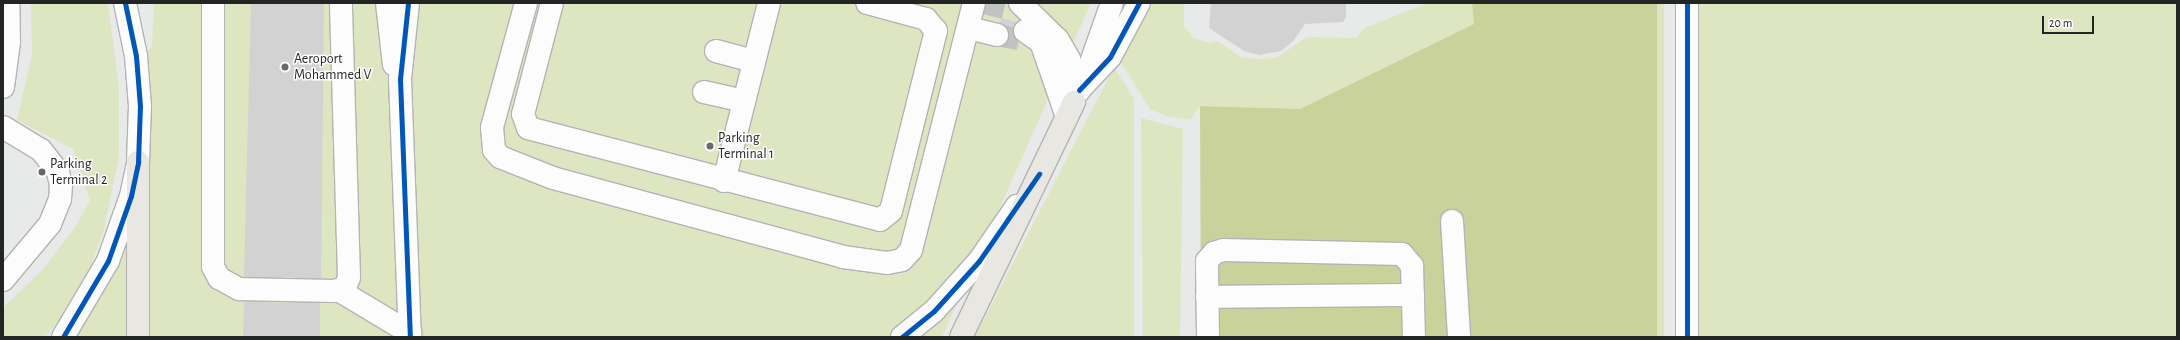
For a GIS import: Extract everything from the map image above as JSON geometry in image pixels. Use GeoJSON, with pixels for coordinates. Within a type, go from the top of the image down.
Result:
{"type":"FeatureCollection","features":[{"type":"Feature","properties":{"kind":"main road"},"geometry":{"type":"LineString","coordinates":[[961,337],[1073,103]]}},
{"type":"Feature","properties":{"kind":"main road"},"geometry":{"type":"LineString","coordinates":[[138,162],[138,337]]}},
{"type":"Feature","properties":{"kind":"street"},"geometry":{"type":"LineString","coordinates":[[3,87],[9,42],[8,3]]}},
{"type":"Feature","properties":{"kind":"street"},"geometry":{"type":"LineString","coordinates":[[213,3],[213,267],[219,278],[239,289],[340,291],[414,336]]}},
{"type":"Feature","properties":{"kind":"street"},"geometry":{"type":"LineString","coordinates":[[340,291],[345,288],[348,278],[341,3]]}},
{"type":"Feature","properties":{"kind":"street"},"geometry":{"type":"LineString","coordinates":[[387,3],[391,54],[400,79]]}},
{"type":"Feature","properties":{"kind":"street"},"geometry":{"type":"LineString","coordinates":[[408,3],[400,79],[407,273],[414,336]]}},
{"type":"Feature","properties":{"kind":"street"},"geometry":{"type":"LineString","coordinates":[[526,3],[492,127],[494,150],[500,157],[553,178],[843,257],[883,263],[902,260],[911,250],[972,16],[1005,18],[1065,50],[1073,103]]}},
{"type":"Feature","properties":{"kind":"street"},"geometry":{"type":"LineString","coordinates":[[552,3],[523,114],[528,128],[875,220],[889,215],[936,31],[926,19],[867,3]]}},
{"type":"Feature","properties":{"kind":"street"},"geometry":{"type":"LineString","coordinates":[[724,181],[769,3]]}},
{"type":"Feature","properties":{"kind":"street"},"geometry":{"type":"LineString","coordinates":[[1091,66],[1096,3]]}},
{"type":"Feature","properties":{"kind":"street"},"geometry":{"type":"LineString","coordinates":[[1073,103],[1091,66],[1112,3]]}},
{"type":"Feature","properties":{"kind":"street"},"geometry":{"type":"LineString","coordinates":[[1073,103],[1110,57],[1139,3]]}},
{"type":"Feature","properties":{"kind":"street"},"geometry":{"type":"LineString","coordinates":[[1686,3],[1687,337]]}},
{"type":"Feature","properties":{"kind":"street"},"geometry":{"type":"LineString","coordinates":[[63,337],[108,261],[121,229],[138,162],[140,106],[128,6]]}},
{"type":"Feature","properties":{"kind":"street"},"geometry":{"type":"LineString","coordinates":[[1029,30],[1046,53],[1073,103]]}},
{"type":"Feature","properties":{"kind":"street"},"geometry":{"type":"LineString","coordinates":[[716,51],[754,61]]}},
{"type":"Feature","properties":{"kind":"street"},"geometry":{"type":"LineString","coordinates":[[704,92],[744,101]]}},
{"type":"Feature","properties":{"kind":"street"},"geometry":{"type":"LineString","coordinates":[[3,127],[41,150],[58,172],[61,185],[59,206],[50,224],[3,280]]}},
{"type":"Feature","properties":{"kind":"street"},"geometry":{"type":"LineString","coordinates":[[902,337],[934,311],[979,261],[1039,174]]}},
{"type":"Feature","properties":{"kind":"street"},"geometry":{"type":"LineString","coordinates":[[1452,221],[1459,337]]}},
{"type":"Feature","properties":{"kind":"street"},"geometry":{"type":"LineString","coordinates":[[1208,337],[1207,261],[1214,253],[1223,250],[1402,254],[1412,266],[1414,337]]}},
{"type":"Feature","properties":{"kind":"street"},"geometry":{"type":"LineString","coordinates":[[1207,297],[1413,295]]}},
{"type":"Feature","properties":{"kind":"green space"},"geometry":{"type":"Polygon","coordinates":[[[31,3],[108,3],[119,90],[119,156],[103,234],[90,267],[58,321],[45,337],[3,337],[3,308],[45,267],[73,230],[90,201],[73,149],[17,120],[32,55],[31,3]]]}},
{"type":"Feature","properties":{"kind":"green space"},"geometry":{"type":"Polygon","coordinates":[[[154,3],[1091,3],[942,337],[63,337],[126,209],[133,61],[152,47],[154,3]]]}},
{"type":"Feature","properties":{"kind":"green space"},"geometry":{"type":"Polygon","coordinates":[[[1148,3],[1184,3],[1184,26],[1193,38],[1210,43],[1217,41],[1241,57],[1257,59],[1276,58],[1307,37],[1356,38],[1365,28],[1428,3],[1472,3],[1474,24],[1300,109],[1200,106],[1190,120],[1166,116],[1150,109],[1119,59],[1148,3]]]}},
{"type":"Feature","properties":{"kind":"green space"},"geometry":{"type":"Polygon","coordinates":[[[1472,3],[1657,3],[1657,337],[1201,337],[1200,106],[1300,109],[1474,24],[1472,3]]]}},
{"type":"Feature","properties":{"kind":"green space"},"geometry":{"type":"Polygon","coordinates":[[[1657,3],[1664,3],[1664,337],[1657,337],[1657,3]]]}},
{"type":"Feature","properties":{"kind":"green space"},"geometry":{"type":"Polygon","coordinates":[[[1687,3],[2177,3],[2177,337],[1688,337],[1687,3]]]}},
{"type":"Feature","properties":{"kind":"green space"},"geometry":{"type":"Polygon","coordinates":[[[1114,67],[1134,99],[1134,337],[975,337],[1114,67]]]}},
{"type":"Feature","properties":{"kind":"green space"},"geometry":{"type":"Polygon","coordinates":[[[1141,118],[1183,129],[1180,337],[1143,337],[1141,118]]]}},
{"type":"Feature","properties":{"kind":"building"},"geometry":{"type":"Polygon","coordinates":[[[251,3],[324,3],[321,278],[244,277],[251,3]]]}},
{"type":"Feature","properties":{"kind":"building"},"geometry":{"type":"Polygon","coordinates":[[[986,3],[1005,3],[1001,18],[984,13],[986,3]]]}},
{"type":"Feature","properties":{"kind":"building"},"geometry":{"type":"Polygon","coordinates":[[[1211,3],[1346,3],[1346,17],[1343,22],[1305,24],[1294,40],[1281,51],[1259,55],[1244,51],[1209,28],[1211,3]]]}},
{"type":"Feature","properties":{"kind":"building"},"geometry":{"type":"Polygon","coordinates":[[[1001,18],[1017,22],[1013,30],[1020,48],[1006,44],[1009,32],[1000,23],[1001,18]]]}},
{"type":"Feature","properties":{"kind":"building"},"geometry":{"type":"Polygon","coordinates":[[[244,302],[320,303],[320,337],[243,337],[244,302]]]}},
{"type":"Feature","properties":{"kind":"tunnel"},"geometry":{"type":"LineString","coordinates":[[984,3],[1004,8]]}},
{"type":"Feature","properties":{"kind":"tunnel"},"geometry":{"type":"LineString","coordinates":[[997,35],[1022,40]]}},
{"type":"Feature","properties":{"kind":"cycle path"},"geometry":{"type":"LineString","coordinates":[[63,337],[108,261],[131,196],[138,162],[140,106],[136,56],[125,3]]}},
{"type":"Feature","properties":{"kind":"cycle path"},"geometry":{"type":"LineString","coordinates":[[408,3],[400,79],[410,337]]}},
{"type":"Feature","properties":{"kind":"cycle path"},"geometry":{"type":"LineString","coordinates":[[1079,90],[1110,57],[1139,3]]}},
{"type":"Feature","properties":{"kind":"cycle path"},"geometry":{"type":"LineString","coordinates":[[1687,3],[1687,337]]}},
{"type":"Feature","properties":{"kind":"cycle path"},"geometry":{"type":"LineString","coordinates":[[902,337],[934,311],[979,261],[1039,174]]}},
{"type":"Feature","properties":{"kind":"place","name":"Aeroport Mohammed V"},"geometry":{"type":"Point","coordinates":[285,67]}},
{"type":"Feature","properties":{"kind":"place","name":"Parking Terminal 1"},"geometry":{"type":"Point","coordinates":[710,146]}},
{"type":"Feature","properties":{"kind":"place","name":"Parking Terminal 2"},"geometry":{"type":"Point","coordinates":[42,172]}}]}
